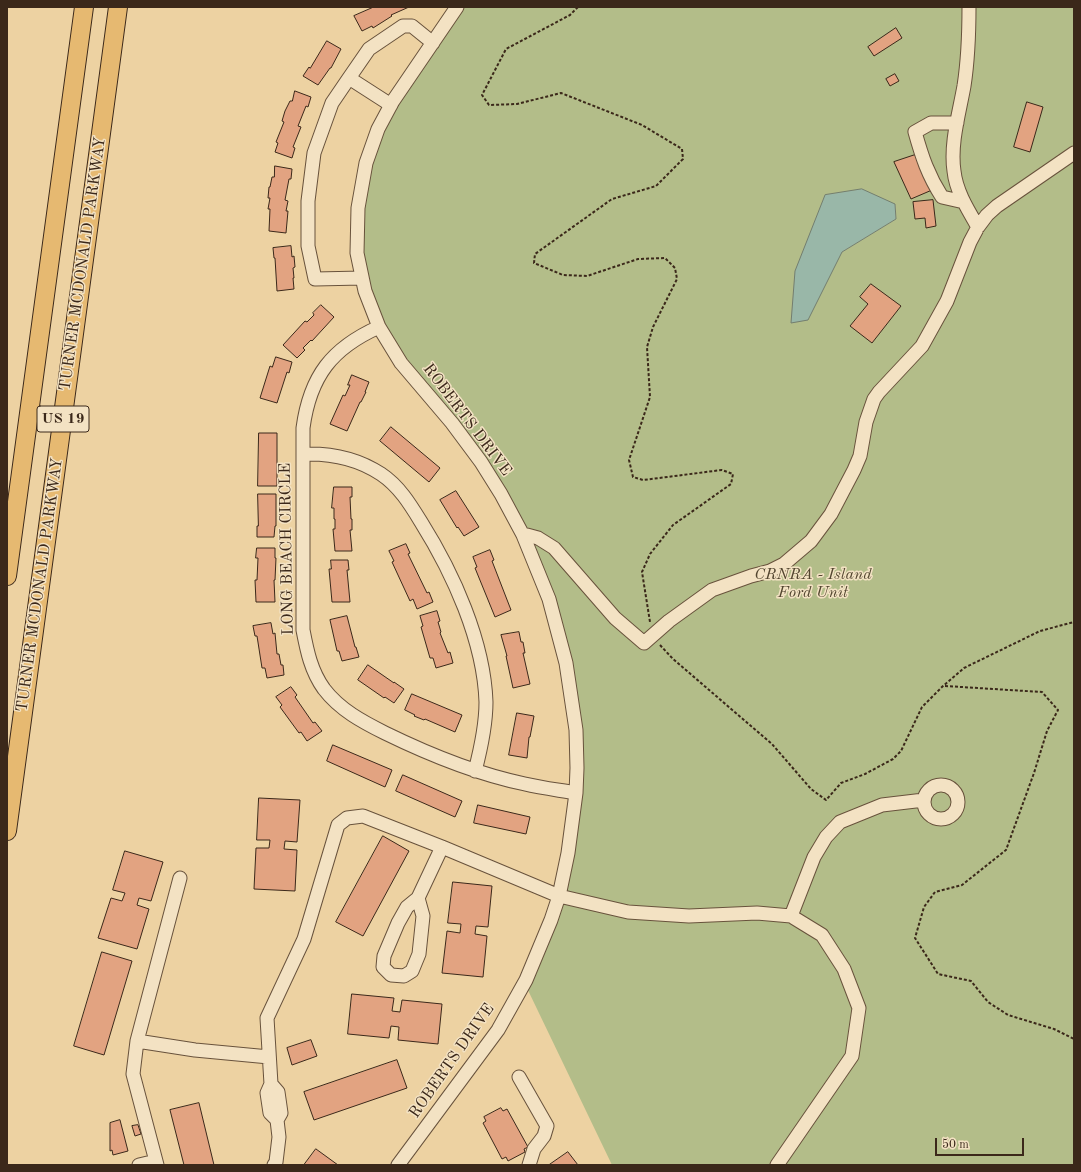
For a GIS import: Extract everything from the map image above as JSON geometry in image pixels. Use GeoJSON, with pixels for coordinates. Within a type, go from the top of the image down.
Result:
{"type":"FeatureCollection","features":[{"type":"Feature","properties":{"kind":"highway","name":"TURNER MCDONALD PARKWAY"},"geometry":{"type":"LineString","coordinates":[[7,576],[84,7]]}},
{"type":"Feature","properties":{"kind":"highway","name":"TURNER MCDONALD PARKWAY"},"geometry":{"type":"LineString","coordinates":[[7,831],[118,7]]}},
{"type":"Feature","properties":{"kind":"street","name":"ROBERTS DRIVE"},"geometry":{"type":"LineString","coordinates":[[398,1165],[498,1030],[526,980],[551,920],[559,896],[568,853],[576,793],[576,730],[566,663],[549,599],[523,535],[502,494],[481,462],[452,423],[401,362],[379,327],[365,291],[357,253],[358,208],[366,164],[378,129],[391,105],[457,7]]}},
{"type":"Feature","properties":{"kind":"street"},"geometry":{"type":"LineString","coordinates":[[969,7],[969,34],[952,161],[957,186],[978,227]]}},
{"type":"Feature","properties":{"kind":"street"},"geometry":{"type":"LineString","coordinates":[[362,278],[315,278],[308,246],[308,201],[314,153],[332,102],[369,49],[403,26],[412,26],[433,43]]}},
{"type":"Feature","properties":{"kind":"street"},"geometry":{"type":"LineString","coordinates":[[349,78],[391,105]]}},
{"type":"Feature","properties":{"kind":"street"},"geometry":{"type":"LineString","coordinates":[[957,123],[931,123],[915,132],[923,160],[934,185],[942,197],[964,202]]}},
{"type":"Feature","properties":{"kind":"street"},"geometry":{"type":"LineString","coordinates":[[523,535],[538,538],[554,548],[615,618],[644,643],[669,620],[712,590],[770,571],[784,564],[811,541],[831,514],[860,456],[866,422],[874,399],[922,346],[947,301],[970,242],[978,227],[998,206],[1074,153]]}},
{"type":"Feature","properties":{"kind":"street","name":"LONG BEACH CIRCLE"},"geometry":{"type":"LineString","coordinates":[[379,327],[361,335],[345,346],[331,360],[319,376],[311,392],[306,411],[303,428],[303,630],[307,655],[316,676],[324,689],[335,701],[358,719],[415,748],[475,771],[525,784],[576,793]]}},
{"type":"Feature","properties":{"kind":"street"},"geometry":{"type":"LineString","coordinates":[[303,454],[323,453],[344,457],[365,464],[382,474],[396,486],[406,498],[439,550],[467,613],[476,642],[484,680],[486,702],[485,726],[475,771]]}},
{"type":"Feature","properties":{"kind":"street"},"geometry":{"type":"LineString","coordinates":[[791,916],[814,857],[826,837],[840,822],[882,805],[924,800]]}},
{"type":"Feature","properties":{"kind":"street"},"geometry":{"type":"LineString","coordinates":[[274,1165],[276,1162],[279,1137],[276,1120],[281,1113],[278,1092],[272,1084],[267,1018],[304,939],[338,825],[347,818],[363,816],[559,896],[628,912],[689,916],[757,913],[791,916],[822,935],[844,969],[859,1008],[852,1056],[777,1165]]}},
{"type":"Feature","properties":{"kind":"street"},"geometry":{"type":"LineString","coordinates":[[418,898],[423,916],[419,954],[412,971],[404,976],[391,975],[383,967],[384,956],[398,923],[407,907],[418,898],[442,847]]}},
{"type":"Feature","properties":{"kind":"street"},"geometry":{"type":"LineString","coordinates":[[139,1165],[157,1163],[133,1074],[137,1041],[180,878]]}},
{"type":"Feature","properties":{"kind":"street"},"geometry":{"type":"LineString","coordinates":[[137,1041],[195,1050],[269,1057]]}},
{"type":"Feature","properties":{"kind":"street"},"geometry":{"type":"LineString","coordinates":[[519,1077],[547,1126],[544,1136],[534,1149],[529,1165]]}},
{"type":"Feature","properties":{"kind":"path"},"geometry":{"type":"LineString","coordinates":[[578,7],[570,15],[506,49],[482,95],[489,105],[517,104],[561,93],[642,125],[682,149],[683,159],[656,186],[612,199],[535,254],[534,263],[563,275],[587,276],[638,259],[665,258],[675,268],[677,279],[653,327],[647,347],[650,397],[629,460],[633,477],[643,480],[722,470],[733,474],[731,484],[673,525],[650,554],[642,572],[652,635],[673,659],[772,744],[811,789],[826,800],[841,783],[865,774],[893,759],[902,751],[922,708],[943,686],[964,668],[1040,631],[1074,622]]}},
{"type":"Feature","properties":{"kind":"path"},"geometry":{"type":"LineString","coordinates":[[943,686],[1042,692],[1058,710],[1047,731],[1034,773],[1006,850],[962,885],[935,892],[924,908],[915,938],[938,974],[971,981],[988,1002],[1008,1015],[1054,1029],[1074,1038]]}},
{"type":"Feature","properties":{"kind":"green space","name":"CRNRA - Island Ford Unit"},"geometry":{"type":"Polygon","coordinates":[[[454,7],[1074,7],[1074,1165],[612,1165],[525,984],[574,828],[574,728],[550,605],[510,509],[374,316],[358,230],[366,154],[454,7]],[[895,204],[842,252],[896,219],[895,204]]]}},
{"type":"Feature","properties":{"kind":"shaded area"},"geometry":{"type":"Polygon","coordinates":[[[862,189],[895,204],[896,219],[842,252],[808,320],[791,323],[795,271],[825,195],[862,189]]]}},
{"type":"Feature","properties":{"kind":"building"},"geometry":{"type":"Polygon","coordinates":[[[374,7],[409,7],[391,15],[392,16],[373,28],[372,26],[362,31],[354,16],[374,7]]]}},
{"type":"Feature","properties":{"kind":"building"},"geometry":{"type":"Polygon","coordinates":[[[896,28],[902,38],[874,56],[868,47],[896,28]]]}},
{"type":"Feature","properties":{"kind":"building"},"geometry":{"type":"Polygon","coordinates":[[[327,41],[341,49],[331,68],[318,85],[303,76],[309,67],[310,68],[327,41]]]}},
{"type":"Feature","properties":{"kind":"building"},"geometry":{"type":"Polygon","coordinates":[[[895,74],[899,81],[890,86],[886,79],[895,74]]]}},
{"type":"Feature","properties":{"kind":"building"},"geometry":{"type":"Polygon","coordinates":[[[295,91],[311,97],[308,107],[306,106],[298,126],[301,127],[293,147],[295,148],[292,158],[275,152],[278,143],[276,142],[284,122],[282,121],[285,111],[290,101],[292,101],[295,91]]]}},
{"type":"Feature","properties":{"kind":"building"},"geometry":{"type":"Polygon","coordinates":[[[1027,102],[1043,107],[1030,152],[1014,147],[1027,102]]]}},
{"type":"Feature","properties":{"kind":"building"},"geometry":{"type":"Polygon","coordinates":[[[915,155],[932,190],[911,199],[894,162],[915,155]]]}},
{"type":"Feature","properties":{"kind":"building"},"geometry":{"type":"Polygon","coordinates":[[[275,166],[292,169],[291,179],[289,179],[285,200],[288,201],[286,211],[288,211],[286,233],[269,231],[269,187],[272,177],[274,177],[275,166]]]}},
{"type":"Feature","properties":{"kind":"building"},"geometry":{"type":"Polygon","coordinates":[[[933,200],[936,226],[926,228],[925,218],[915,219],[913,202],[933,200]]]}},
{"type":"Feature","properties":{"kind":"building"},"geometry":{"type":"Polygon","coordinates":[[[291,246],[295,267],[293,268],[294,289],[277,291],[273,248],[291,246]]]}},
{"type":"Feature","properties":{"kind":"building"},"geometry":{"type":"Polygon","coordinates":[[[871,284],[901,306],[872,343],[850,326],[868,304],[860,297],[871,284]]]}},
{"type":"Feature","properties":{"kind":"building"},"geometry":{"type":"Polygon","coordinates":[[[321,305],[334,317],[312,341],[311,340],[303,348],[305,350],[297,358],[283,345],[305,321],[307,322],[314,315],[313,313],[321,305]]]}},
{"type":"Feature","properties":{"kind":"building"},"geometry":{"type":"Polygon","coordinates":[[[276,357],[292,362],[289,373],[287,372],[277,403],[260,398],[270,366],[272,367],[276,357]]]}},
{"type":"Feature","properties":{"kind":"building"},"geometry":{"type":"Polygon","coordinates":[[[352,375],[369,382],[366,392],[347,431],[330,424],[343,395],[345,396],[350,385],[348,385],[352,375]]]}},
{"type":"Feature","properties":{"kind":"building"},"geometry":{"type":"Polygon","coordinates":[[[391,427],[440,468],[429,482],[380,441],[391,427]]]}},
{"type":"Feature","properties":{"kind":"building"},"geometry":{"type":"Polygon","coordinates":[[[259,433],[277,433],[277,486],[258,486],[259,433]]]}},
{"type":"Feature","properties":{"kind":"building"},"geometry":{"type":"Polygon","coordinates":[[[334,487],[352,487],[352,497],[350,497],[352,530],[350,530],[352,551],[335,551],[333,529],[335,529],[335,519],[334,508],[332,508],[334,487]]]}},
{"type":"Feature","properties":{"kind":"building"},"geometry":{"type":"Polygon","coordinates":[[[456,491],[479,527],[464,536],[458,527],[457,528],[440,500],[456,491]]]}},
{"type":"Feature","properties":{"kind":"building"},"geometry":{"type":"Polygon","coordinates":[[[258,494],[276,494],[276,526],[274,537],[257,537],[258,494]]]}},
{"type":"Feature","properties":{"kind":"building"},"geometry":{"type":"Polygon","coordinates":[[[406,544],[410,553],[408,554],[433,602],[417,609],[413,599],[410,601],[392,562],[394,561],[389,551],[406,544]]]}},
{"type":"Feature","properties":{"kind":"building"},"geometry":{"type":"Polygon","coordinates":[[[257,548],[275,548],[275,602],[256,602],[255,580],[257,580],[257,548]]]}},
{"type":"Feature","properties":{"kind":"building"},"geometry":{"type":"Polygon","coordinates":[[[490,550],[494,560],[492,561],[511,610],[495,617],[475,568],[477,567],[473,557],[490,550]]]}},
{"type":"Feature","properties":{"kind":"building"},"geometry":{"type":"Polygon","coordinates":[[[331,560],[348,560],[349,570],[347,570],[350,602],[332,602],[329,569],[331,569],[331,560]]]}},
{"type":"Feature","properties":{"kind":"building"},"geometry":{"type":"Polygon","coordinates":[[[437,611],[440,621],[438,622],[440,633],[448,653],[450,652],[453,663],[436,668],[433,658],[430,658],[421,627],[423,626],[420,616],[437,611]]]}},
{"type":"Feature","properties":{"kind":"building"},"geometry":{"type":"Polygon","coordinates":[[[347,616],[359,657],[342,661],[339,651],[337,651],[330,620],[347,616]]]}},
{"type":"Feature","properties":{"kind":"building"},"geometry":{"type":"Polygon","coordinates":[[[271,623],[273,634],[275,633],[277,654],[279,654],[281,665],[283,665],[284,675],[267,678],[265,668],[262,668],[257,636],[255,636],[253,626],[271,623]]]}},
{"type":"Feature","properties":{"kind":"building"},"geometry":{"type":"Polygon","coordinates":[[[519,632],[521,642],[523,642],[525,653],[523,653],[530,684],[513,688],[507,656],[501,635],[519,632]]]}},
{"type":"Feature","properties":{"kind":"building"},"geometry":{"type":"Polygon","coordinates":[[[368,665],[404,689],[394,703],[358,680],[368,665]]]}},
{"type":"Feature","properties":{"kind":"building"},"geometry":{"type":"Polygon","coordinates":[[[291,687],[297,695],[295,697],[313,723],[315,722],[322,731],[307,741],[301,732],[299,733],[280,707],[282,705],[276,697],[291,687]]]}},
{"type":"Feature","properties":{"kind":"building"},"geometry":{"type":"Polygon","coordinates":[[[412,694],[462,715],[455,732],[425,719],[424,720],[414,716],[415,715],[405,710],[412,694]]]}},
{"type":"Feature","properties":{"kind":"building"},"geometry":{"type":"Polygon","coordinates":[[[517,713],[534,716],[529,737],[527,758],[509,755],[517,713]]]}},
{"type":"Feature","properties":{"kind":"building"},"geometry":{"type":"Polygon","coordinates":[[[333,745],[392,770],[385,787],[327,761],[333,745]]]}},
{"type":"Feature","properties":{"kind":"building"},"geometry":{"type":"Polygon","coordinates":[[[403,775],[462,801],[455,817],[396,791],[403,775]]]}},
{"type":"Feature","properties":{"kind":"building"},"geometry":{"type":"Polygon","coordinates":[[[259,798],[300,800],[297,842],[285,841],[284,849],[297,850],[295,891],[254,889],[256,848],[269,848],[270,840],[257,840],[259,798]]]}},
{"type":"Feature","properties":{"kind":"building"},"geometry":{"type":"Polygon","coordinates":[[[478,805],[530,817],[526,834],[474,823],[478,805]]]}},
{"type":"Feature","properties":{"kind":"building"},"geometry":{"type":"Polygon","coordinates":[[[383,836],[409,851],[363,936],[336,922],[383,836]]]}},
{"type":"Feature","properties":{"kind":"building"},"geometry":{"type":"Polygon","coordinates":[[[125,851],[163,862],[151,901],[139,898],[137,905],[149,909],[137,949],[98,938],[111,898],[122,901],[125,893],[113,890],[125,851]]]}},
{"type":"Feature","properties":{"kind":"building"},"geometry":{"type":"Polygon","coordinates":[[[453,882],[492,886],[488,927],[476,926],[475,934],[487,936],[483,977],[442,973],[447,931],[460,933],[461,924],[448,923],[453,882]]]}},
{"type":"Feature","properties":{"kind":"building"},"geometry":{"type":"Polygon","coordinates":[[[102,952],[132,961],[104,1055],[74,1046],[102,952]]]}},
{"type":"Feature","properties":{"kind":"building"},"geometry":{"type":"Polygon","coordinates":[[[352,994],[394,998],[392,1011],[400,1012],[402,1000],[442,1004],[438,1044],[398,1040],[399,1027],[391,1026],[389,1038],[348,1034],[352,994]]]}},
{"type":"Feature","properties":{"kind":"building"},"geometry":{"type":"Polygon","coordinates":[[[311,1040],[317,1056],[292,1065],[287,1048],[311,1040]]]}},
{"type":"Feature","properties":{"kind":"building"},"geometry":{"type":"Polygon","coordinates":[[[397,1060],[407,1088],[314,1120],[304,1092],[397,1060]]]}},
{"type":"Feature","properties":{"kind":"building"},"geometry":{"type":"Polygon","coordinates":[[[199,1103],[214,1165],[184,1165],[170,1110],[199,1103]]]}},
{"type":"Feature","properties":{"kind":"building"},"geometry":{"type":"Polygon","coordinates":[[[501,1108],[503,1111],[507,1109],[528,1147],[524,1149],[525,1152],[508,1161],[506,1157],[502,1159],[483,1123],[486,1121],[484,1117],[501,1108]]]}},
{"type":"Feature","properties":{"kind":"building"},"geometry":{"type":"Polygon","coordinates":[[[120,1120],[128,1151],[113,1155],[112,1150],[110,1151],[110,1123],[120,1120]]]}},
{"type":"Feature","properties":{"kind":"building"},"geometry":{"type":"Polygon","coordinates":[[[138,1125],[141,1134],[135,1136],[132,1126],[138,1125]]]}},
{"type":"Feature","properties":{"kind":"building"},"geometry":{"type":"Polygon","coordinates":[[[316,1149],[338,1165],[304,1165],[316,1149]]]}},
{"type":"Feature","properties":{"kind":"building"},"geometry":{"type":"Polygon","coordinates":[[[568,1152],[578,1165],[549,1165],[568,1152]]]}}]}
